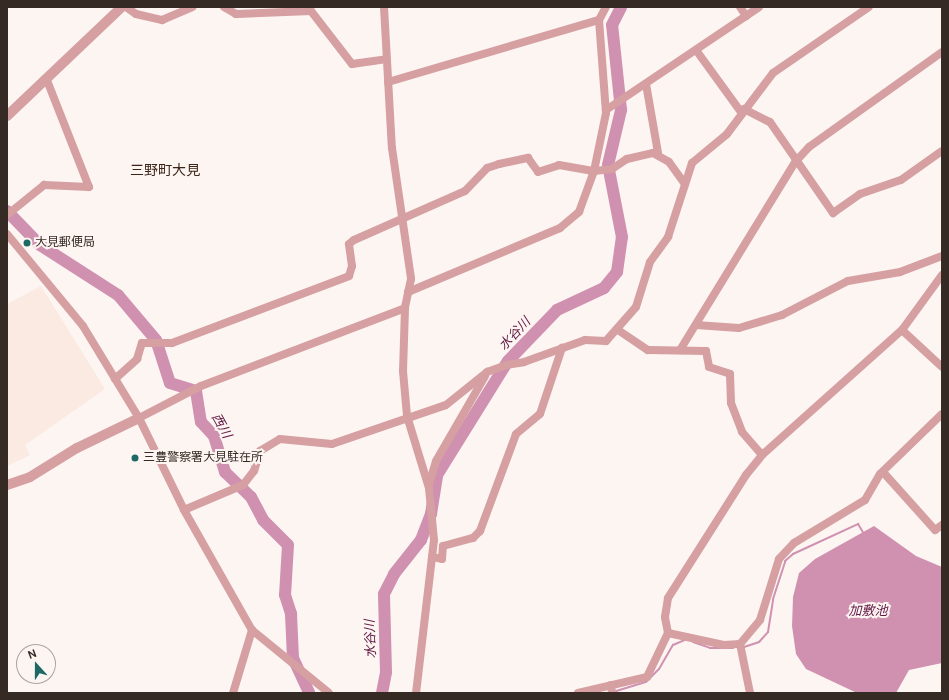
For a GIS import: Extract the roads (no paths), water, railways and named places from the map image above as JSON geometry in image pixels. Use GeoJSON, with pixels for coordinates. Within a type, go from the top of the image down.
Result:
{"type":"FeatureCollection","features":[{"type":"Feature","properties":{"kind":"street"},"geometry":{"type":"LineString","coordinates":[[7,116],[121,8],[136,14],[162,20],[192,7]]}},
{"type":"Feature","properties":{"kind":"street"},"geometry":{"type":"LineString","coordinates":[[224,7],[236,14],[311,11],[352,64],[387,60]]}},
{"type":"Feature","properties":{"kind":"street"},"geometry":{"type":"LineString","coordinates":[[384,7],[388,82],[402,219],[411,279],[405,308],[407,416],[429,488],[432,557],[416,693]]}},
{"type":"Feature","properties":{"kind":"street"},"geometry":{"type":"LineString","coordinates":[[408,292],[466,265],[560,228],[579,212],[594,171],[606,110],[599,20],[606,7]]}},
{"type":"Feature","properties":{"kind":"street"},"geometry":{"type":"LineString","coordinates":[[740,7],[746,16]]}},
{"type":"Feature","properties":{"kind":"street"},"geometry":{"type":"LineString","coordinates":[[606,110],[759,7]]}},
{"type":"Feature","properties":{"kind":"street"},"geometry":{"type":"LineString","coordinates":[[184,510],[243,485],[254,471],[260,451],[280,439],[332,444],[407,416],[446,405],[487,372],[585,340],[606,341],[618,330],[641,296],[650,262],[668,237],[692,163],[727,134],[742,111],[773,73],[869,7]]}},
{"type":"Feature","properties":{"kind":"street"},"geometry":{"type":"LineString","coordinates":[[388,82],[599,20]]}},
{"type":"Feature","properties":{"kind":"street"},"geometry":{"type":"LineString","coordinates":[[696,50],[742,111],[770,122],[832,213],[860,194],[901,180],[942,151]]}},
{"type":"Feature","properties":{"kind":"street"},"geometry":{"type":"LineString","coordinates":[[680,350],[796,161],[809,147],[942,52]]}},
{"type":"Feature","properties":{"kind":"street"},"geometry":{"type":"LineString","coordinates":[[7,215],[44,185],[89,186],[46,78]]}},
{"type":"Feature","properties":{"kind":"street"},"geometry":{"type":"LineString","coordinates":[[646,84],[658,153],[685,184]]}},
{"type":"Feature","properties":{"kind":"street"},"geometry":{"type":"LineString","coordinates":[[115,379],[138,360],[142,343],[172,343],[349,276],[352,266],[349,244],[466,191],[488,168],[499,164],[528,158],[538,172],[559,165],[594,171],[618,167],[635,156],[658,153]]}},
{"type":"Feature","properties":{"kind":"street"},"geometry":{"type":"LineString","coordinates":[[7,234],[83,326],[139,418],[184,510],[252,630],[330,693]]}},
{"type":"Feature","properties":{"kind":"street"},"geometry":{"type":"LineString","coordinates":[[696,325],[739,328],[782,316],[848,281],[900,272],[942,256]]}},
{"type":"Feature","properties":{"kind":"street"},"geometry":{"type":"LineString","coordinates":[[578,693],[612,689],[646,677],[668,633],[665,617],[668,598],[731,497],[762,455],[902,330],[942,275]]}},
{"type":"Feature","properties":{"kind":"street"},"geometry":{"type":"LineString","coordinates":[[7,485],[30,477],[77,448],[201,386],[405,308]]}},
{"type":"Feature","properties":{"kind":"street"},"geometry":{"type":"LineString","coordinates":[[618,330],[648,350],[706,351],[709,367],[730,374],[731,403],[742,432],[762,455]]}},
{"type":"Feature","properties":{"kind":"street"},"geometry":{"type":"LineString","coordinates":[[902,330],[942,367]]}},
{"type":"Feature","properties":{"kind":"street"},"geometry":{"type":"LineString","coordinates":[[432,557],[442,559],[444,546],[473,538],[480,531],[516,434],[540,414],[562,348]]}},
{"type":"Feature","properties":{"kind":"street"},"geometry":{"type":"LineString","coordinates":[[429,488],[436,461],[487,372]]}},
{"type":"Feature","properties":{"kind":"street"},"geometry":{"type":"LineString","coordinates":[[668,633],[724,645],[740,644],[760,620],[779,559],[794,543],[865,500],[883,472],[942,414]]}},
{"type":"Feature","properties":{"kind":"street"},"geometry":{"type":"LineString","coordinates":[[883,472],[935,530],[942,525]]}},
{"type":"Feature","properties":{"kind":"street"},"geometry":{"type":"LineString","coordinates":[[233,693],[252,630]]}},
{"type":"Feature","properties":{"kind":"street"},"geometry":{"type":"LineString","coordinates":[[740,644],[750,693]]}},
{"type":"Feature","properties":{"kind":"water","name":"加敷池"},"geometry":{"type":"Polygon","coordinates":[[[874,526],[916,556],[942,567],[942,663],[909,670],[896,693],[857,693],[806,669],[796,654],[792,626],[793,597],[799,573],[815,559],[874,526]]]}},
{"type":"Feature","properties":{"kind":"waterway","name":"水谷川"},"geometry":{"type":"LineString","coordinates":[[382,693],[386,672],[384,594],[394,574],[421,540],[431,514],[437,475],[508,361],[557,310],[604,288],[617,272],[622,237],[608,165],[621,110],[612,25],[621,7]]}},
{"type":"Feature","properties":{"kind":"waterway","name":"西川"},"geometry":{"type":"LineString","coordinates":[[7,211],[40,245],[118,295],[156,340],[170,383],[196,391],[201,422],[214,436],[225,472],[251,497],[263,520],[288,545],[285,595],[291,614],[293,658],[309,693]]}},
{"type":"Feature","properties":{"kind":"waterway"},"geometry":{"type":"LineString","coordinates":[[744,647],[759,642],[768,632],[773,599],[785,561],[793,554],[858,524],[864,534]]}},
{"type":"Feature","properties":{"kind":"waterway"},"geometry":{"type":"LineString","coordinates":[[613,692],[646,682],[659,669],[673,645],[685,640]]}},
{"type":"Feature","properties":{"kind":"waterway"},"geometry":{"type":"LineString","coordinates":[[693,642],[710,648],[733,648]]}},
{"type":"Feature","properties":{"kind":"place","name":"大見郵便局"},"geometry":{"type":"Point","coordinates":[27,243]}},
{"type":"Feature","properties":{"kind":"place","name":"三豊警察署大見駐在所"},"geometry":{"type":"Point","coordinates":[135,458]}},
{"type":"Feature","properties":{"kind":"district","name":"三野町大見"},"geometry":{"type":"Point","coordinates":[165,170]}}]}
